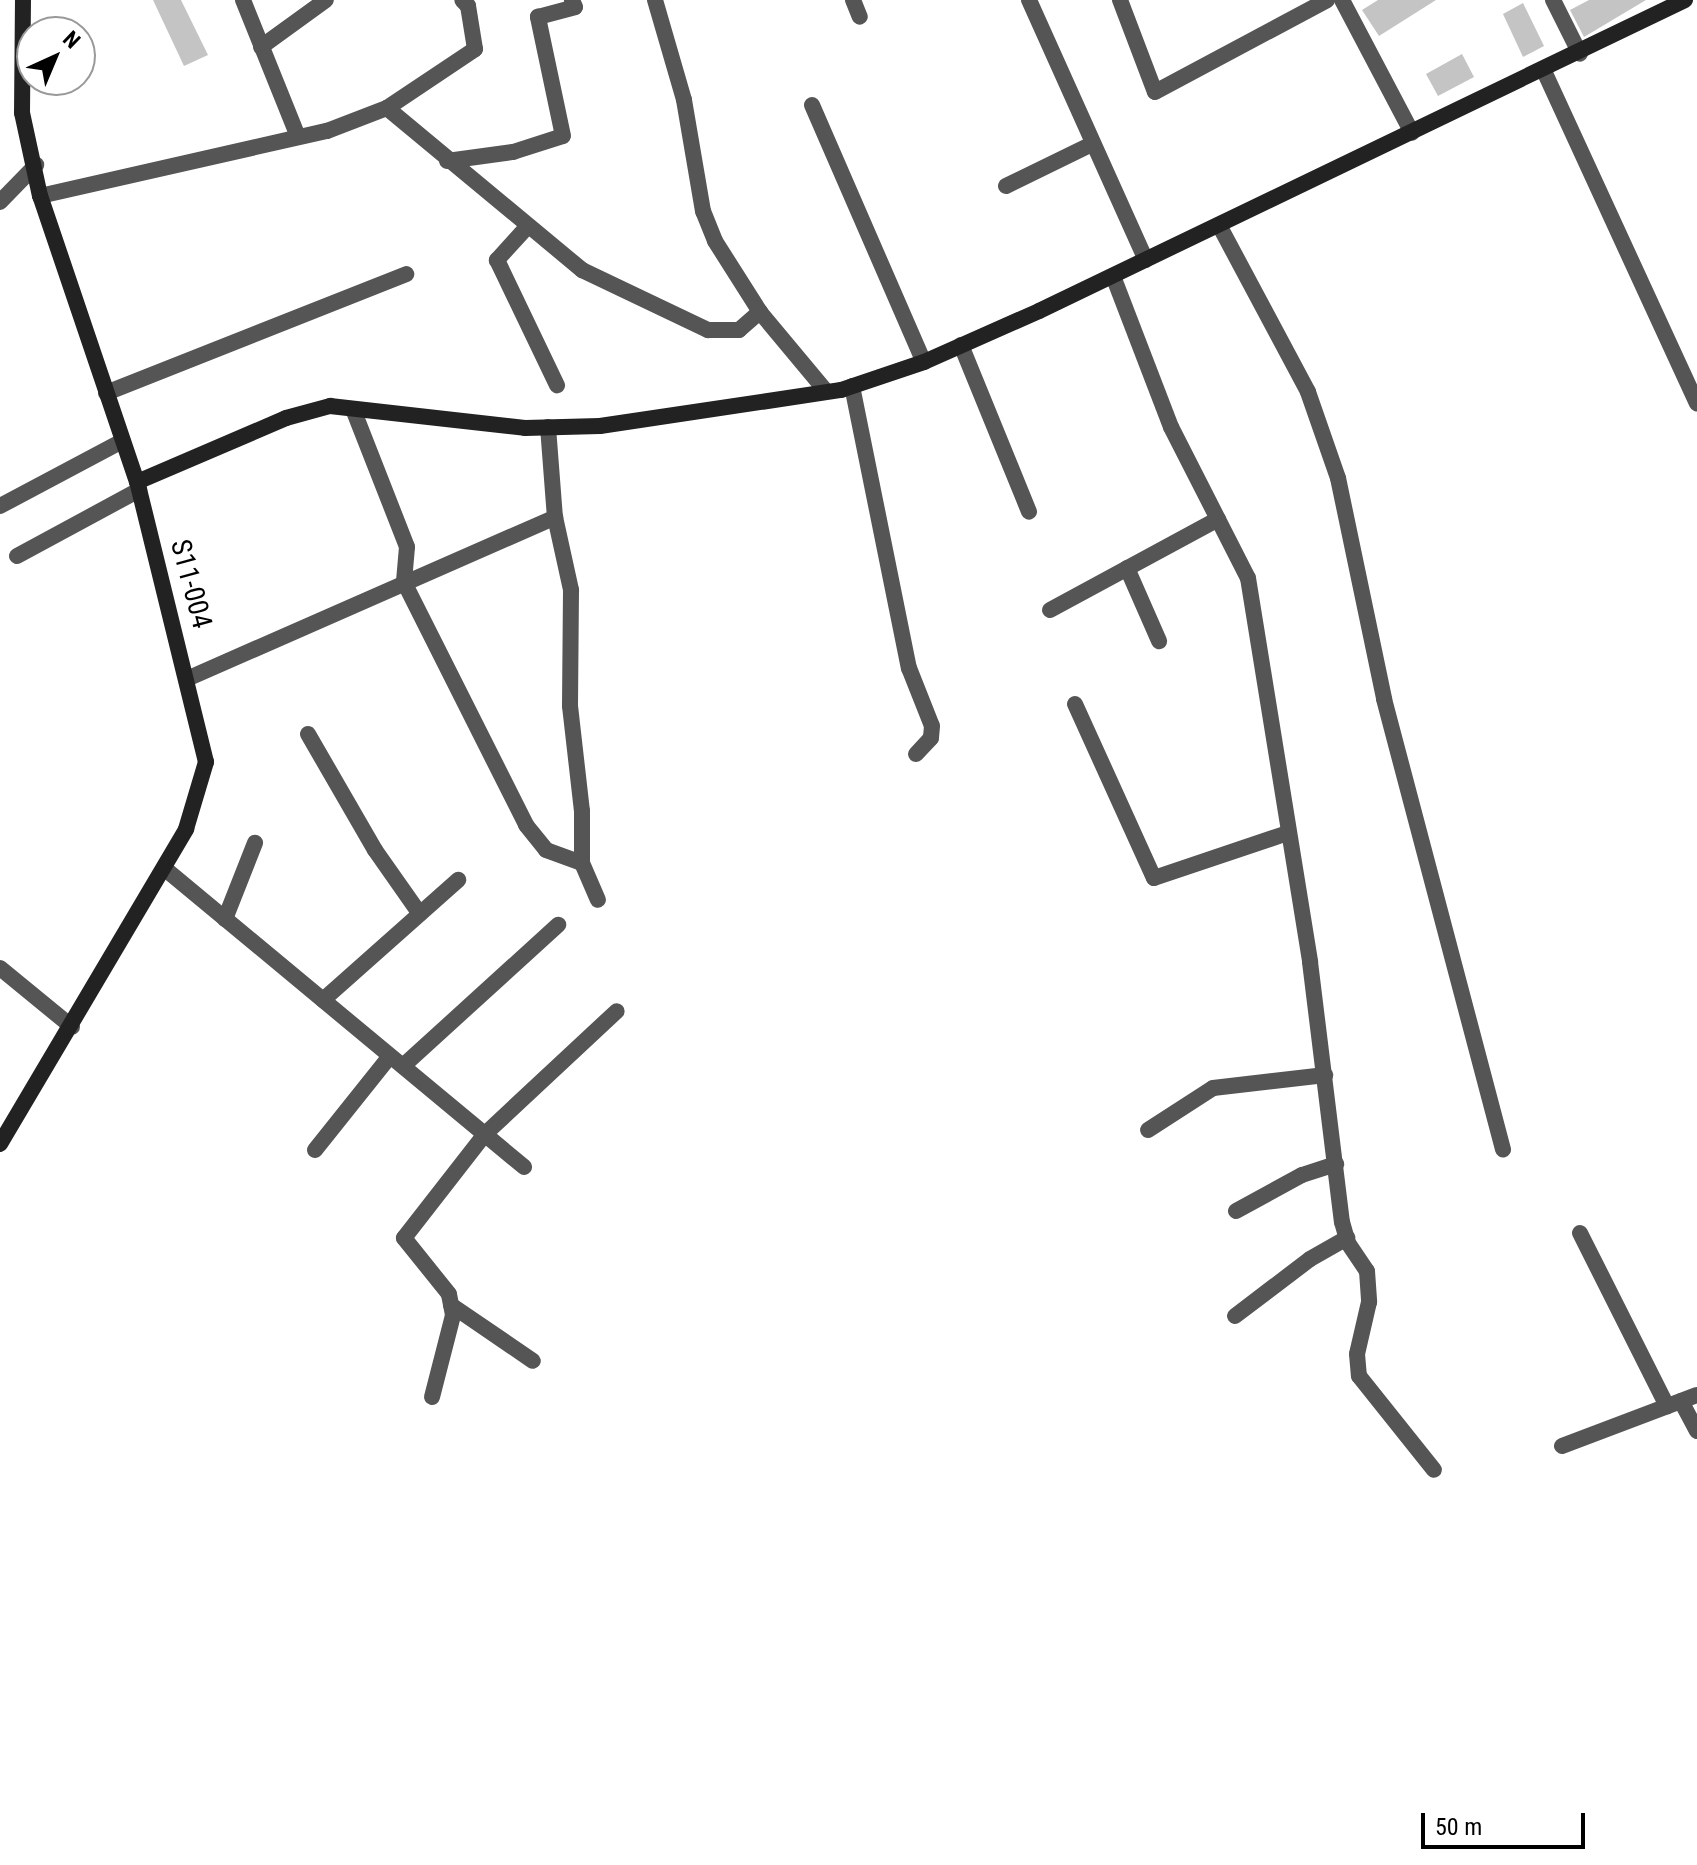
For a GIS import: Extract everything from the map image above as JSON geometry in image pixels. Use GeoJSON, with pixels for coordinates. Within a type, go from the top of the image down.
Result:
{"type":"FeatureCollection","features":[{"type":"Feature","properties":{"kind":"street","name":"S11-004"},"geometry":{"type":"LineString","coordinates":[[0,1144],[72,1027],[186,829],[206,762],[189,678],[138,486],[40,196],[36,165],[22,113],[23,0]]}},
{"type":"Feature","properties":{"kind":"street"},"geometry":{"type":"LineString","coordinates":[[243,0],[297,134]]}},
{"type":"Feature","properties":{"kind":"street"},"geometry":{"type":"LineString","coordinates":[[261,47],[326,0]]}},
{"type":"Feature","properties":{"kind":"street"},"geometry":{"type":"LineString","coordinates":[[40,196],[297,134],[327,131],[387,108],[475,49],[468,6],[462,0]]}},
{"type":"Feature","properties":{"kind":"street"},"geometry":{"type":"LineString","coordinates":[[447,161],[513,152],[563,136],[538,17],[575,7],[572,0]]}},
{"type":"Feature","properties":{"kind":"street"},"geometry":{"type":"LineString","coordinates":[[655,0],[684,100],[703,211],[715,241],[760,312],[825,390]]}},
{"type":"Feature","properties":{"kind":"street"},"geometry":{"type":"LineString","coordinates":[[853,0],[860,17]]}},
{"type":"Feature","properties":{"kind":"street"},"geometry":{"type":"LineString","coordinates":[[1029,0],[1146,260]]}},
{"type":"Feature","properties":{"kind":"street"},"geometry":{"type":"LineString","coordinates":[[1120,0],[1155,92],[1327,0]]}},
{"type":"Feature","properties":{"kind":"street"},"geometry":{"type":"LineString","coordinates":[[1342,0],[1412,133]]}},
{"type":"Feature","properties":{"kind":"street"},"geometry":{"type":"LineString","coordinates":[[1553,0],[1580,54]]}},
{"type":"Feature","properties":{"kind":"street"},"geometry":{"type":"LineString","coordinates":[[17,556],[138,486],[286,418],[330,406],[548,427],[600,426],[852,386],[924,362],[1113,276],[1580,54],[1685,0]]}},
{"type":"Feature","properties":{"kind":"street"},"geometry":{"type":"LineString","coordinates":[[1544,71],[1697,404]]}},
{"type":"Feature","properties":{"kind":"street"},"geometry":{"type":"LineString","coordinates":[[812,105],[924,362]]}},
{"type":"Feature","properties":{"kind":"street"},"geometry":{"type":"LineString","coordinates":[[387,108],[447,161],[582,270],[708,330],[739,330],[760,312]]}},
{"type":"Feature","properties":{"kind":"street"},"geometry":{"type":"LineString","coordinates":[[1006,186],[1092,144]]}},
{"type":"Feature","properties":{"kind":"street"},"geometry":{"type":"LineString","coordinates":[[0,202],[36,165]]}},
{"type":"Feature","properties":{"kind":"street"},"geometry":{"type":"LineString","coordinates":[[1219,225],[1308,392],[1338,478],[1384,699],[1503,1150]]}},
{"type":"Feature","properties":{"kind":"street"},"geometry":{"type":"LineString","coordinates":[[527,227],[497,260],[557,385]]}},
{"type":"Feature","properties":{"kind":"street"},"geometry":{"type":"LineString","coordinates":[[106,393],[406,274]]}},
{"type":"Feature","properties":{"kind":"street"},"geometry":{"type":"LineString","coordinates":[[1113,276],[1171,427],[1248,578],[1258,620],[1347,1238],[1367,1271],[1369,1302],[1357,1354],[1359,1376],[1434,1470]]}},
{"type":"Feature","properties":{"kind":"street"},"geometry":{"type":"LineString","coordinates":[[961,345],[1029,512]]}},
{"type":"Feature","properties":{"kind":"street"},"geometry":{"type":"LineString","coordinates":[[852,386],[909,668],[932,726],[931,738],[916,754]]}},
{"type":"Feature","properties":{"kind":"street"},"geometry":{"type":"LineString","coordinates":[[353,409],[407,547],[404,582],[526,825],[546,850],[582,863]]}},
{"type":"Feature","properties":{"kind":"street"},"geometry":{"type":"LineString","coordinates":[[548,427],[555,517],[571,590],[570,706],[582,811],[582,863],[598,900]]}},
{"type":"Feature","properties":{"kind":"street"},"geometry":{"type":"LineString","coordinates":[[0,506],[122,441]]}},
{"type":"Feature","properties":{"kind":"street"},"geometry":{"type":"LineString","coordinates":[[189,678],[555,517]]}},
{"type":"Feature","properties":{"kind":"street"},"geometry":{"type":"LineString","coordinates":[[1050,610],[1218,519]]}},
{"type":"Feature","properties":{"kind":"street"},"geometry":{"type":"LineString","coordinates":[[1127,568],[1159,641]]}},
{"type":"Feature","properties":{"kind":"street"},"geometry":{"type":"LineString","coordinates":[[1075,704],[1154,878],[1288,833]]}},
{"type":"Feature","properties":{"kind":"street"},"geometry":{"type":"LineString","coordinates":[[308,734],[375,850],[420,914]]}},
{"type":"Feature","properties":{"kind":"street"},"geometry":{"type":"LineString","coordinates":[[225,919],[255,843]]}},
{"type":"Feature","properties":{"kind":"street"},"geometry":{"type":"LineString","coordinates":[[164,868],[524,1167]]}},
{"type":"Feature","properties":{"kind":"street"},"geometry":{"type":"LineString","coordinates":[[323,1000],[458,880]]}},
{"type":"Feature","properties":{"kind":"street"},"geometry":{"type":"LineString","coordinates":[[315,1150],[396,1061],[558,925]]}},
{"type":"Feature","properties":{"kind":"street"},"geometry":{"type":"LineString","coordinates":[[0,968],[72,1027]]}},
{"type":"Feature","properties":{"kind":"street"},"geometry":{"type":"LineString","coordinates":[[432,1397],[453,1315],[449,1294],[404,1238],[485,1134],[617,1011]]}},
{"type":"Feature","properties":{"kind":"street"},"geometry":{"type":"LineString","coordinates":[[1148,1130],[1213,1088],[1325,1075]]}},
{"type":"Feature","properties":{"kind":"street"},"geometry":{"type":"LineString","coordinates":[[1236,1211],[1302,1175],[1336,1164]]}},
{"type":"Feature","properties":{"kind":"street"},"geometry":{"type":"LineString","coordinates":[[1580,1233],[1697,1431]]}},
{"type":"Feature","properties":{"kind":"street"},"geometry":{"type":"LineString","coordinates":[[1235,1316],[1310,1259],[1347,1238]]}},
{"type":"Feature","properties":{"kind":"street"},"geometry":{"type":"LineString","coordinates":[[451,1305],[533,1361]]}},
{"type":"Feature","properties":{"kind":"street"},"geometry":{"type":"LineString","coordinates":[[1562,1446],[1682,1401]]}},
{"type":"Feature","properties":{"kind":"building"},"geometry":{"type":"Polygon","coordinates":[[[153,0],[181,0],[208,55],[184,66],[153,0]]]}},
{"type":"Feature","properties":{"kind":"building"},"geometry":{"type":"Polygon","coordinates":[[[1378,0],[1436,0],[1379,36],[1362,10],[1378,0]]]}},
{"type":"Feature","properties":{"kind":"building"},"geometry":{"type":"Polygon","coordinates":[[[1589,0],[1646,0],[1584,37],[1570,10],[1589,0]]]}},
{"type":"Feature","properties":{"kind":"building"},"geometry":{"type":"Polygon","coordinates":[[[1523,3],[1544,46],[1523,57],[1503,14],[1523,3]]]}},
{"type":"Feature","properties":{"kind":"building"},"geometry":{"type":"Polygon","coordinates":[[[1462,54],[1474,77],[1438,96],[1426,74],[1462,54]]]}}]}
